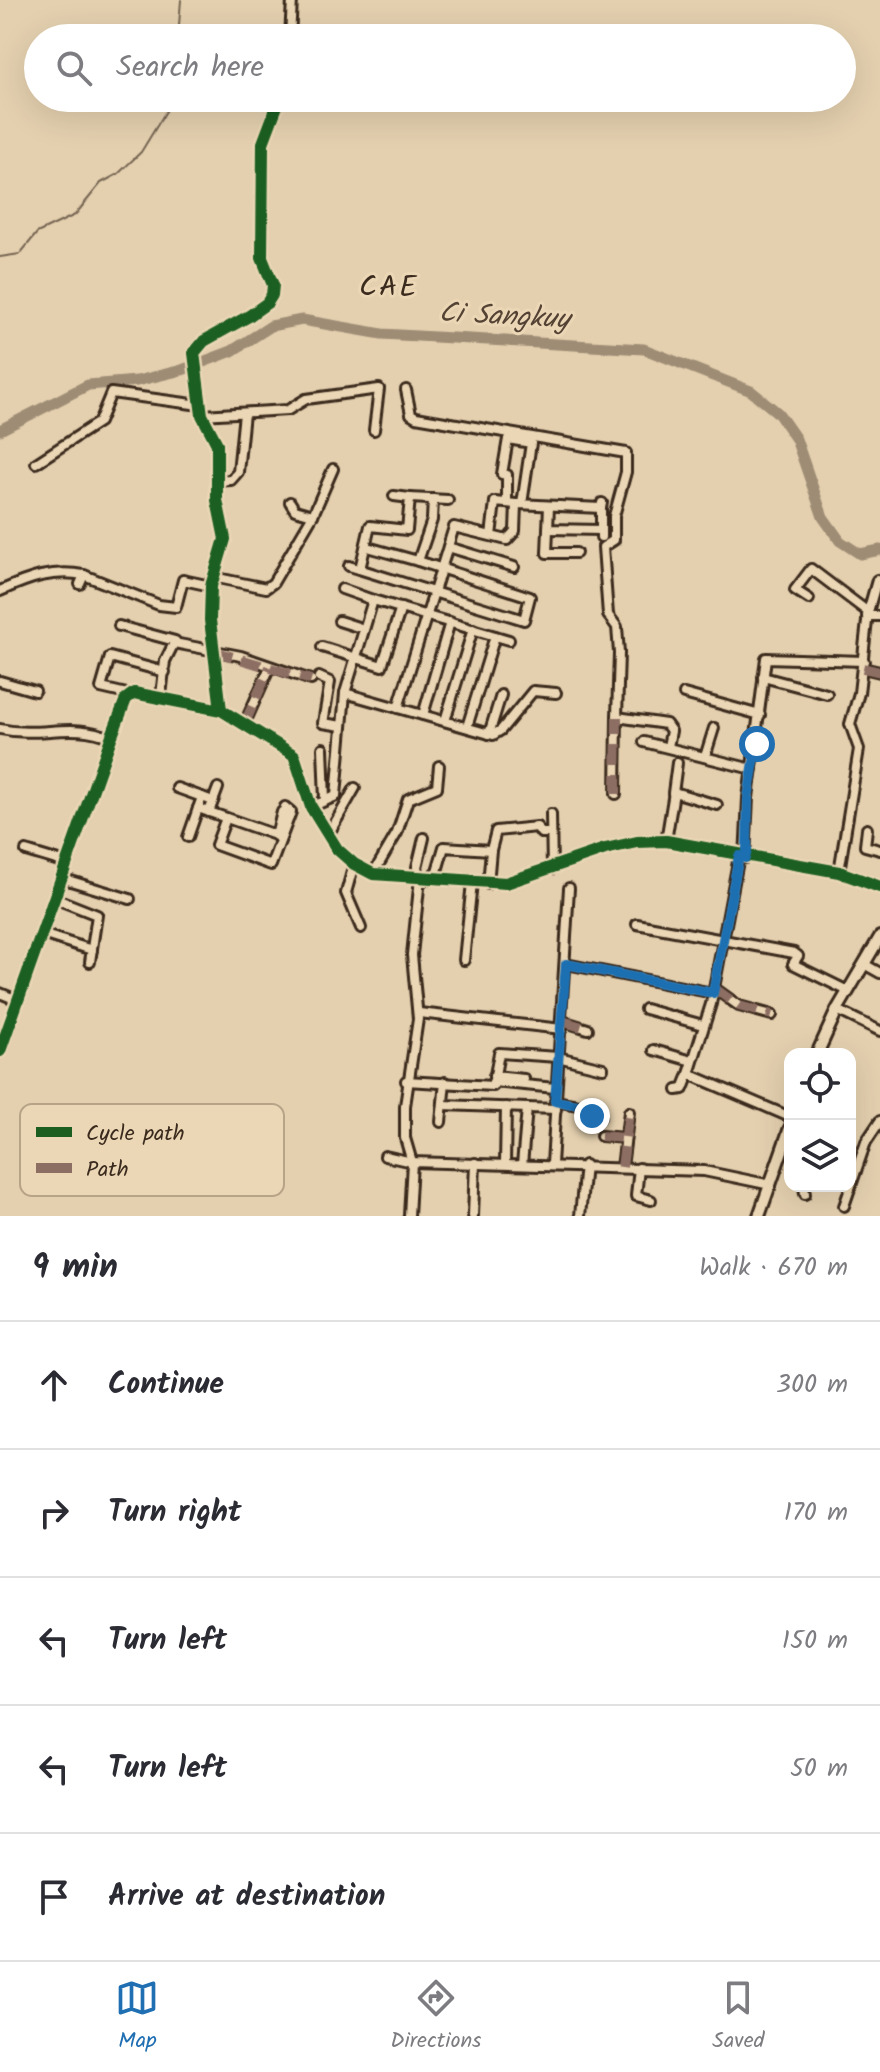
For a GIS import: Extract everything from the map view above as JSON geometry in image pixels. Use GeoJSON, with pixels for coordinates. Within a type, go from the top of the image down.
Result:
{"type":"FeatureCollection","features":[{"type":"Feature","properties":{"kind":"main road"},"geometry":{"type":"LineString","coordinates":[[820,1048],[837,1010],[880,937]]}},
{"type":"Feature","properties":{"kind":"main road"},"geometry":{"type":"LineString","coordinates":[[759,1216],[784,1162]]}},
{"type":"Feature","properties":{"kind":"street"},"geometry":{"type":"LineString","coordinates":[[291,24],[292,0]]}},
{"type":"Feature","properties":{"kind":"street"},"geometry":{"type":"LineString","coordinates":[[221,710],[213,651],[212,581],[225,539],[217,481],[217,444],[201,410],[194,353],[204,341],[249,316],[267,303],[272,295],[273,285],[262,258],[263,143],[275,112]]}},
{"type":"Feature","properties":{"kind":"street"},"geometry":{"type":"LineString","coordinates":[[36,463],[99,422],[111,393],[201,410],[244,413],[288,410],[306,399],[379,389],[374,430]]}},
{"type":"Feature","properties":{"kind":"street"},"geometry":{"type":"LineString","coordinates":[[406,390],[411,414],[416,417],[626,453],[626,472],[614,516],[614,540],[603,547],[608,615],[617,627],[616,794]]}},
{"type":"Feature","properties":{"kind":"street"},"geometry":{"type":"LineString","coordinates":[[217,481],[231,480],[238,472],[244,413]]}},
{"type":"Feature","properties":{"kind":"street"},"geometry":{"type":"LineString","coordinates":[[398,708],[454,527],[507,540],[513,537],[515,504],[531,443],[508,439],[502,474],[507,475],[515,504]]}},
{"type":"Feature","properties":{"kind":"street"},"geometry":{"type":"LineString","coordinates":[[0,591],[40,574],[65,571],[162,606],[178,606],[183,580],[270,586],[313,515],[333,469]]}},
{"type":"Feature","properties":{"kind":"street"},"geometry":{"type":"LineString","coordinates":[[394,496],[448,500]]}},
{"type":"Feature","properties":{"kind":"street"},"geometry":{"type":"LineString","coordinates":[[360,569],[370,526],[407,530],[410,498]]}},
{"type":"Feature","properties":{"kind":"street"},"geometry":{"type":"LineString","coordinates":[[418,561],[432,520],[433,499]]}},
{"type":"Feature","properties":{"kind":"street"},"geometry":{"type":"LineString","coordinates":[[290,502],[295,510],[313,515]]}},
{"type":"Feature","properties":{"kind":"street"},"geometry":{"type":"LineString","coordinates":[[491,536],[495,502],[602,506],[601,534],[548,529]]}},
{"type":"Feature","properties":{"kind":"street"},"geometry":{"type":"LineString","coordinates":[[549,506],[547,553],[576,553]]}},
{"type":"Feature","properties":{"kind":"street"},"geometry":{"type":"LineString","coordinates":[[448,547],[514,567]]}},
{"type":"Feature","properties":{"kind":"street"},"geometry":{"type":"LineString","coordinates":[[349,566],[524,620],[530,597],[371,548]]}},
{"type":"Feature","properties":{"kind":"street"},"geometry":{"type":"LineString","coordinates":[[809,599],[795,590],[811,569],[868,614],[880,616]]}},
{"type":"Feature","properties":{"kind":"street"},"geometry":{"type":"LineString","coordinates":[[839,872],[859,749],[850,724],[863,665],[868,614],[877,580]]}},
{"type":"Feature","properties":{"kind":"street"},"geometry":{"type":"LineString","coordinates":[[342,589],[509,640]]}},
{"type":"Feature","properties":{"kind":"street"},"geometry":{"type":"LineString","coordinates":[[226,818],[216,845],[271,865],[288,812],[336,796],[346,690],[373,600]]}},
{"type":"Feature","properties":{"kind":"street"},"geometry":{"type":"LineString","coordinates":[[322,647],[382,666],[401,608]]}},
{"type":"Feature","properties":{"kind":"street"},"geometry":{"type":"LineString","coordinates":[[339,621],[364,629]]}},
{"type":"Feature","properties":{"kind":"street"},"geometry":{"type":"LineString","coordinates":[[423,715],[450,622]]}},
{"type":"Feature","properties":{"kind":"street"},"geometry":{"type":"LineString","coordinates":[[119,626],[330,682],[398,708],[489,734],[501,730],[533,691],[556,693]]}},
{"type":"Feature","properties":{"kind":"street"},"geometry":{"type":"LineString","coordinates":[[445,721],[473,629]]}},
{"type":"Feature","properties":{"kind":"street"},"geometry":{"type":"LineString","coordinates":[[467,727],[495,636]]}},
{"type":"Feature","properties":{"kind":"street"},"geometry":{"type":"LineString","coordinates":[[161,696],[167,657],[174,643]]}},
{"type":"Feature","properties":{"kind":"street"},"geometry":{"type":"LineString","coordinates":[[677,1090],[683,1089],[689,1074],[713,991],[742,857],[768,656],[863,665],[880,672]]}},
{"type":"Feature","properties":{"kind":"street"},"geometry":{"type":"LineString","coordinates":[[165,672],[110,657],[101,688],[131,695],[161,696],[221,710],[294,755],[310,803],[328,835],[354,864],[373,874],[488,884],[517,881],[605,849],[637,842],[666,841],[839,872],[880,887]]}},
{"type":"Feature","properties":{"kind":"street"},"geometry":{"type":"LineString","coordinates":[[244,725],[270,667]]}},
{"type":"Feature","properties":{"kind":"street"},"geometry":{"type":"LineString","coordinates":[[763,677],[827,694]]}},
{"type":"Feature","properties":{"kind":"street"},"geometry":{"type":"LineString","coordinates":[[0,681],[35,691]]}},
{"type":"Feature","properties":{"kind":"street"},"geometry":{"type":"LineString","coordinates":[[330,682],[323,723],[342,726]]}},
{"type":"Feature","properties":{"kind":"street"},"geometry":{"type":"LineString","coordinates":[[684,694],[760,715]]}},
{"type":"Feature","properties":{"kind":"street"},"geometry":{"type":"LineString","coordinates":[[0,1051],[111,738],[131,695]]}},
{"type":"Feature","properties":{"kind":"street"},"geometry":{"type":"LineString","coordinates":[[489,734],[501,695]]}},
{"type":"Feature","properties":{"kind":"street"},"geometry":{"type":"LineString","coordinates":[[617,717],[666,724],[671,731],[668,747]]}},
{"type":"Feature","properties":{"kind":"street"},"geometry":{"type":"LineString","coordinates":[[0,729],[34,734],[86,728],[111,738]]}},
{"type":"Feature","properties":{"kind":"street"},"geometry":{"type":"LineString","coordinates":[[705,757],[714,728]]}},
{"type":"Feature","properties":{"kind":"street"},"geometry":{"type":"LineString","coordinates":[[644,742],[752,769]]}},
{"type":"Feature","properties":{"kind":"street"},"geometry":{"type":"LineString","coordinates":[[323,748],[325,800]]}},
{"type":"Feature","properties":{"kind":"street"},"geometry":{"type":"LineString","coordinates":[[666,841],[677,763]]}},
{"type":"Feature","properties":{"kind":"street"},"geometry":{"type":"LineString","coordinates":[[373,874],[397,833],[408,799],[437,787],[439,766]]}},
{"type":"Feature","properties":{"kind":"street"},"geometry":{"type":"LineString","coordinates":[[177,788],[213,801]]}},
{"type":"Feature","properties":{"kind":"street"},"geometry":{"type":"LineString","coordinates":[[209,812],[218,788]]}},
{"type":"Feature","properties":{"kind":"street"},"geometry":{"type":"LineString","coordinates":[[328,835],[355,788]]}},
{"type":"Feature","properties":{"kind":"street"},"geometry":{"type":"LineString","coordinates":[[673,793],[717,805]]}},
{"type":"Feature","properties":{"kind":"street"},"geometry":{"type":"LineString","coordinates":[[188,837],[202,797]]}},
{"type":"Feature","properties":{"kind":"street"},"geometry":{"type":"LineString","coordinates":[[198,808],[278,837]]}},
{"type":"Feature","properties":{"kind":"street"},"geometry":{"type":"LineString","coordinates":[[551,814],[552,869]]}},
{"type":"Feature","properties":{"kind":"street"},"geometry":{"type":"LineString","coordinates":[[488,884],[496,831],[502,828],[537,827],[541,833],[551,833]]}},
{"type":"Feature","properties":{"kind":"street"},"geometry":{"type":"LineString","coordinates":[[867,829],[865,846],[880,850]]}},
{"type":"Feature","properties":{"kind":"street"},"geometry":{"type":"LineString","coordinates":[[409,1216],[412,1162],[405,1131],[406,1081],[419,1013],[412,955],[423,879],[417,867],[424,838]]}},
{"type":"Feature","properties":{"kind":"street"},"geometry":{"type":"LineString","coordinates":[[423,879],[437,871],[444,847],[491,850]]}},
{"type":"Feature","properties":{"kind":"street"},"geometry":{"type":"LineString","coordinates":[[26,851],[66,863]]}},
{"type":"Feature","properties":{"kind":"street"},"geometry":{"type":"LineString","coordinates":[[354,864],[346,893],[361,928]]}},
{"type":"Feature","properties":{"kind":"street"},"geometry":{"type":"LineString","coordinates":[[61,878],[130,899]]}},
{"type":"Feature","properties":{"kind":"street"},"geometry":{"type":"LineString","coordinates":[[464,960],[472,882]]}},
{"type":"Feature","properties":{"kind":"street"},"geometry":{"type":"LineString","coordinates":[[552,1164],[569,888]]}},
{"type":"Feature","properties":{"kind":"street"},"geometry":{"type":"LineString","coordinates":[[54,898],[97,915],[90,962]]}},
{"type":"Feature","properties":{"kind":"street"},"geometry":{"type":"LineString","coordinates":[[637,924],[794,953],[798,956],[793,964],[848,991]]}},
{"type":"Feature","properties":{"kind":"street"},"geometry":{"type":"LineString","coordinates":[[42,934],[92,950]]}},
{"type":"Feature","properties":{"kind":"street"},"geometry":{"type":"LineString","coordinates":[[566,964],[713,991],[739,1006],[772,1015]]}},
{"type":"Feature","properties":{"kind":"street"},"geometry":{"type":"LineString","coordinates":[[864,964],[880,973]]}},
{"type":"Feature","properties":{"kind":"street"},"geometry":{"type":"LineString","coordinates":[[0,993],[17,1000]]}},
{"type":"Feature","properties":{"kind":"street"},"geometry":{"type":"LineString","coordinates":[[645,1009],[703,1025]]}},
{"type":"Feature","properties":{"kind":"street"},"geometry":{"type":"LineString","coordinates":[[837,1010],[880,1031]]}},
{"type":"Feature","properties":{"kind":"street"},"geometry":{"type":"LineString","coordinates":[[419,1013],[588,1029]]}},
{"type":"Feature","properties":{"kind":"street"},"geometry":{"type":"LineString","coordinates":[[654,1050],[692,1061]]}},
{"type":"Feature","properties":{"kind":"street"},"geometry":{"type":"LineString","coordinates":[[406,1081],[493,1086],[499,1053],[558,1057],[603,1068]]}},
{"type":"Feature","properties":{"kind":"street"},"geometry":{"type":"LineString","coordinates":[[485,1060],[496,1062]]}},
{"type":"Feature","properties":{"kind":"street"},"geometry":{"type":"LineString","coordinates":[[689,1074],[784,1114]]}},
{"type":"Feature","properties":{"kind":"street"},"geometry":{"type":"LineString","coordinates":[[494,1079],[555,1088]]}},
{"type":"Feature","properties":{"kind":"street"},"geometry":{"type":"LineString","coordinates":[[494,1079],[524,1079]]}},
{"type":"Feature","properties":{"kind":"street"},"geometry":{"type":"LineString","coordinates":[[441,1122],[445,1082]]}},
{"type":"Feature","properties":{"kind":"street"},"geometry":{"type":"LineString","coordinates":[[443,1105],[590,1107],[591,1115],[600,1117]]}},
{"type":"Feature","properties":{"kind":"street"},"geometry":{"type":"LineString","coordinates":[[505,1164],[506,1107]]}},
{"type":"Feature","properties":{"kind":"street"},"geometry":{"type":"LineString","coordinates":[[522,1165],[527,1108]]}},
{"type":"Feature","properties":{"kind":"street"},"geometry":{"type":"LineString","coordinates":[[622,1167],[629,1112]]}},
{"type":"Feature","properties":{"kind":"street"},"geometry":{"type":"LineString","coordinates":[[844,1206],[866,1142],[880,1121]]}},
{"type":"Feature","properties":{"kind":"street"},"geometry":{"type":"LineString","coordinates":[[601,1136],[625,1138]]}},
{"type":"Feature","properties":{"kind":"street"},"geometry":{"type":"LineString","coordinates":[[385,1156],[412,1162],[704,1171],[771,1185]]}},
{"type":"Feature","properties":{"kind":"street"},"geometry":{"type":"LineString","coordinates":[[473,1216],[475,1163]]}},
{"type":"Feature","properties":{"kind":"street"},"geometry":{"type":"LineString","coordinates":[[580,1216],[585,1165]]}},
{"type":"Feature","properties":{"kind":"street"},"geometry":{"type":"LineString","coordinates":[[639,1168],[636,1196],[651,1200]]}},
{"type":"Feature","properties":{"kind":"waterway"},"geometry":{"type":"LineString","coordinates":[[179,24],[181,0]]}},
{"type":"Feature","properties":{"kind":"waterway"},"geometry":{"type":"LineString","coordinates":[[0,257],[20,254],[37,233],[75,215],[101,183],[118,174],[141,152],[165,112]]}},
{"type":"Feature","properties":{"kind":"waterway","name":"Ci Sangkuy"},"geometry":{"type":"LineString","coordinates":[[0,430],[88,385],[137,381],[182,370],[232,351],[271,326],[302,320],[382,334],[644,349],[751,391],[778,413],[796,439],[823,517],[840,541],[860,554],[880,550]]}},
{"type":"Feature","properties":{"kind":"marked path"},"geometry":{"type":"LineString","coordinates":[[213,651],[311,680]]}},
{"type":"Feature","properties":{"kind":"marked path"},"geometry":{"type":"LineString","coordinates":[[244,725],[270,667]]}},
{"type":"Feature","properties":{"kind":"marked path"},"geometry":{"type":"LineString","coordinates":[[863,668],[880,672]]}},
{"type":"Feature","properties":{"kind":"marked path"},"geometry":{"type":"LineString","coordinates":[[616,794],[617,717]]}},
{"type":"Feature","properties":{"kind":"marked path"},"geometry":{"type":"LineString","coordinates":[[714,988],[739,1006],[772,1015]]}},
{"type":"Feature","properties":{"kind":"marked path"},"geometry":{"type":"LineString","coordinates":[[562,1021],[588,1029]]}},
{"type":"Feature","properties":{"kind":"marked path"},"geometry":{"type":"LineString","coordinates":[[622,1167],[629,1112]]}},
{"type":"Feature","properties":{"kind":"marked path"},"geometry":{"type":"LineString","coordinates":[[601,1136],[625,1138]]}},
{"type":"Feature","properties":{"kind":"cycle path"},"geometry":{"type":"LineString","coordinates":[[221,710],[210,620],[211,586],[225,539],[217,500],[217,444],[202,415],[194,353],[204,341],[249,316],[267,303],[272,295],[273,285],[262,258],[263,143],[275,112]]}},
{"type":"Feature","properties":{"kind":"cycle path"},"geometry":{"type":"LineString","coordinates":[[0,1051],[111,738],[126,699],[134,693],[221,710],[294,755],[311,807],[337,849],[354,864],[373,874],[506,883],[605,849],[637,842],[666,841],[839,872],[880,887]]}},
{"type":"Feature","properties":{"kind":"district","name":"CAE"},"geometry":{"type":"Point","coordinates":[389,288]}},
{"type":"Feature","properties":{"kind":"route"},"geometry":{"type":"LineString","coordinates":[[592,1116],[590,1107],[555,1101],[566,964],[713,993],[739,856],[745,858],[747,851],[748,798],[757,744]]}}]}
